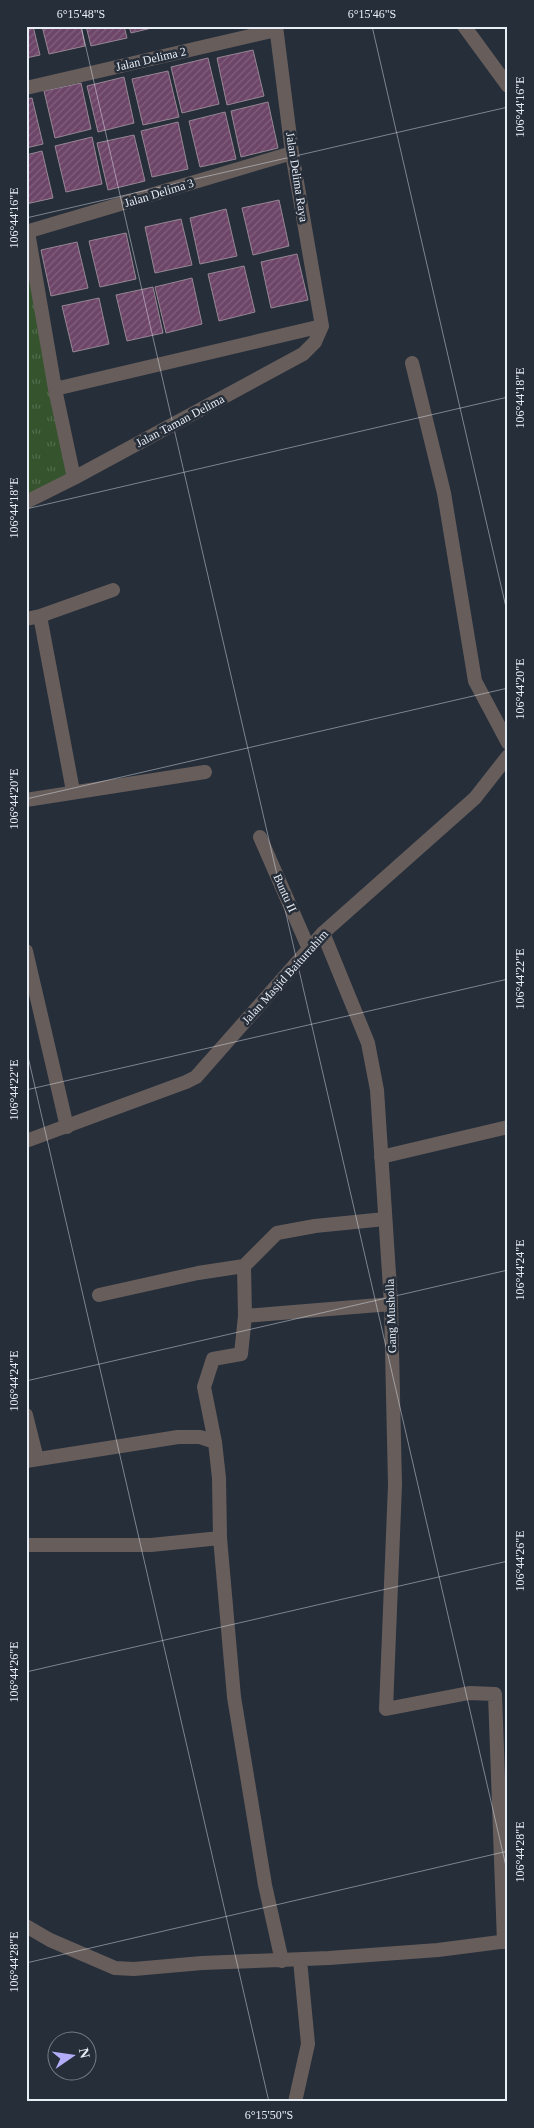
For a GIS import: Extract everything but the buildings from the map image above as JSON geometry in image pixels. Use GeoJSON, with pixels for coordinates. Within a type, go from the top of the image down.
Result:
{"type":"FeatureCollection","features":[{"type":"Feature","properties":{"kind":"street"},"geometry":{"type":"LineString","coordinates":[[464,26],[508,86]]}},
{"type":"Feature","properties":{"kind":"street","name":"Jalan Delima 2"},"geometry":{"type":"LineString","coordinates":[[26,88],[276,28]]}},
{"type":"Feature","properties":{"kind":"street","name":"Jalan Delima Raya"},"geometry":{"type":"LineString","coordinates":[[276,28],[292,154],[322,326]]}},
{"type":"Feature","properties":{"kind":"street","name":"Jalan Delima 3"},"geometry":{"type":"LineString","coordinates":[[27,232],[292,154]]}},
{"type":"Feature","properties":{"kind":"street"},"geometry":{"type":"LineString","coordinates":[[27,232],[55,389],[74,478]]}},
{"type":"Feature","properties":{"kind":"street"},"geometry":{"type":"LineString","coordinates":[[55,389],[322,326]]}},
{"type":"Feature","properties":{"kind":"street","name":"Jalan Taman Delima"},"geometry":{"type":"LineString","coordinates":[[26,502],[303,354],[315,342],[322,326]]}},
{"type":"Feature","properties":{"kind":"street"},"geometry":{"type":"LineString","coordinates":[[412,364],[444,493],[475,681],[508,743]]}},
{"type":"Feature","properties":{"kind":"street"},"geometry":{"type":"LineString","coordinates":[[73,791],[33,617],[113,590]]}},
{"type":"Feature","properties":{"kind":"street","name":"Jalan Masjid Baiturrahim"},"geometry":{"type":"LineString","coordinates":[[26,1141],[196,1077],[323,933],[475,798],[508,756]]}},
{"type":"Feature","properties":{"kind":"street"},"geometry":{"type":"LineString","coordinates":[[26,800],[73,791],[205,772]]}},
{"type":"Feature","properties":{"kind":"street","name":"Buntu II"},"geometry":{"type":"LineString","coordinates":[[260,837],[309,949]]}},
{"type":"Feature","properties":{"kind":"street","name":"Gang Musholla"},"geometry":{"type":"LineString","coordinates":[[323,933],[368,1043],[377,1090],[391,1304],[395,1485],[386,1709],[469,1693],[501,1694]]}},
{"type":"Feature","properties":{"kind":"street"},"geometry":{"type":"LineString","coordinates":[[26,951],[67,1127]]}},
{"type":"Feature","properties":{"kind":"street"},"geometry":{"type":"LineString","coordinates":[[381,1157],[508,1127]]}},
{"type":"Feature","properties":{"kind":"street"},"geometry":{"type":"LineString","coordinates":[[99,1295],[198,1273],[244,1266],[276,1233],[315,1226],[385,1219]]}},
{"type":"Feature","properties":{"kind":"street"},"geometry":{"type":"LineString","coordinates":[[244,1266],[245,1316],[241,1354],[213,1360],[206,1376],[204,1387],[215,1442],[219,1478],[220,1538],[234,1697],[265,1885],[282,1961]]}},
{"type":"Feature","properties":{"kind":"street"},"geometry":{"type":"LineString","coordinates":[[245,1316],[391,1304]]}},
{"type":"Feature","properties":{"kind":"street"},"geometry":{"type":"LineString","coordinates":[[26,1415],[32,1460],[178,1437],[200,1437],[215,1442]]}},
{"type":"Feature","properties":{"kind":"street"},"geometry":{"type":"LineString","coordinates":[[26,1545],[151,1545],[220,1538]]}},
{"type":"Feature","properties":{"kind":"street"},"geometry":{"type":"LineString","coordinates":[[26,1926],[50,1940],[115,1968],[134,1969],[202,1963],[282,1961],[438,1950],[506,1942],[501,1694]]}},
{"type":"Feature","properties":{"kind":"street"},"geometry":{"type":"LineString","coordinates":[[295,2102],[308,2044],[300,1960]]}},
{"type":"Feature","properties":{"kind":"green space"},"geometry":{"type":"Polygon","coordinates":[[[26,232],[74,478],[26,502],[26,232]]]}}]}
